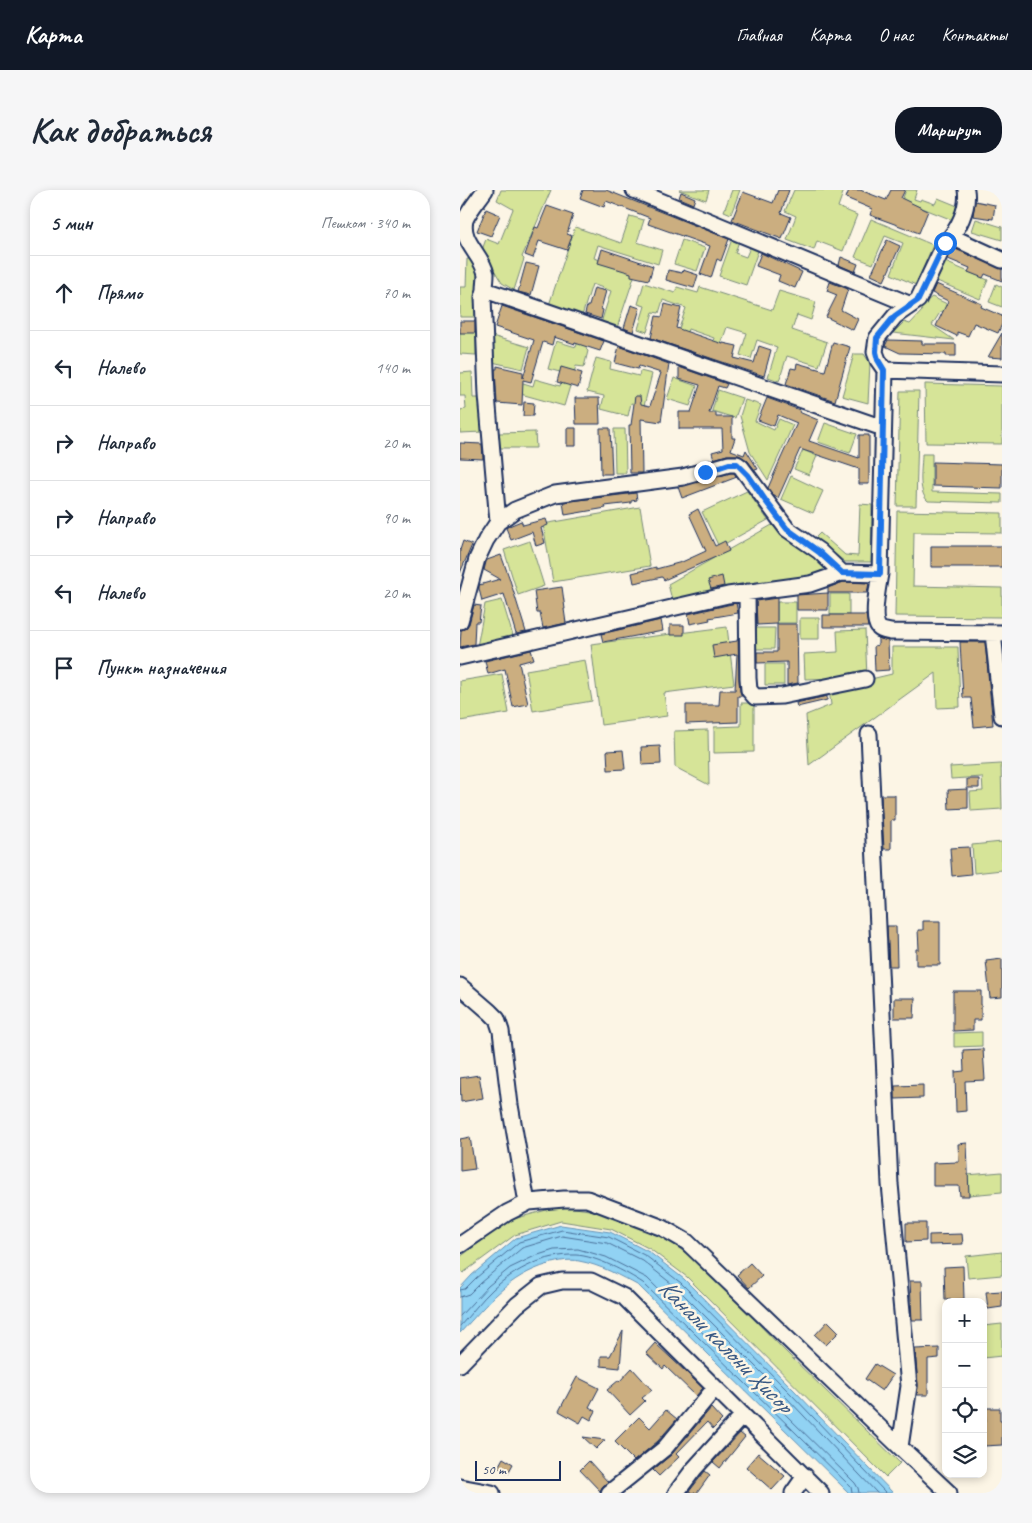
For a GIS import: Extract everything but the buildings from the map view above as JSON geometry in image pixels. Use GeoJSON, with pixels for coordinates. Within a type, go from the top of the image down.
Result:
{"type":"FeatureCollection","features":[{"type":"Feature","properties":{"kind":"street"},"geometry":{"type":"LineString","coordinates":[[484,190],[465,220],[464,229],[465,238],[486,274],[483,297],[487,395],[498,522]]}},
{"type":"Feature","properties":{"kind":"street"},"geometry":{"type":"LineString","coordinates":[[634,190],[911,304]]}},
{"type":"Feature","properties":{"kind":"street"},"geometry":{"type":"LineString","coordinates":[[966,190],[966,209],[952,237],[945,243],[918,300],[895,316],[877,338],[876,352],[884,370],[880,574],[876,614],[878,626],[881,630],[891,632],[998,633],[1002,716]]}},
{"type":"Feature","properties":{"kind":"street"},"geometry":{"type":"LineString","coordinates":[[952,237],[1002,260]]}},
{"type":"Feature","properties":{"kind":"street"},"geometry":{"type":"LineString","coordinates":[[485,290],[883,428]]}},
{"type":"Feature","properties":{"kind":"street"},"geometry":{"type":"LineString","coordinates":[[884,370],[1002,374]]}},
{"type":"Feature","properties":{"kind":"street"},"geometry":{"type":"LineString","coordinates":[[460,621],[464,591],[486,540],[498,522],[515,510],[555,494],[683,477],[729,464],[737,464],[748,475],[787,529],[819,552],[842,573]]}},
{"type":"Feature","properties":{"kind":"street"},"geometry":{"type":"LineString","coordinates":[[460,657],[728,595],[810,584],[842,573],[880,574]]}},
{"type":"Feature","properties":{"kind":"street"},"geometry":{"type":"LineString","coordinates":[[747,592],[748,678],[749,690],[755,697],[782,696],[865,679]]}},
{"type":"Feature","properties":{"kind":"street"},"geometry":{"type":"LineString","coordinates":[[868,734],[890,1184],[909,1386],[900,1447]]}},
{"type":"Feature","properties":{"kind":"street"},"geometry":{"type":"LineString","coordinates":[[460,986],[497,1019],[501,1031],[510,1105],[526,1203]]}},
{"type":"Feature","properties":{"kind":"street"},"geometry":{"type":"LineString","coordinates":[[460,1245],[507,1213],[526,1203],[564,1199],[587,1199],[663,1228],[687,1242],[950,1493]]}},
{"type":"Feature","properties":{"kind":"street"},"geometry":{"type":"LineString","coordinates":[[460,1364],[517,1304],[542,1286],[562,1280],[591,1280],[624,1297],[821,1493]]}},
{"type":"Feature","properties":{"kind":"street"},"geometry":{"type":"LineString","coordinates":[[609,1493],[665,1448],[715,1388]]}},
{"type":"Feature","properties":{"kind":"street"},"geometry":{"type":"LineString","coordinates":[[676,1493],[694,1469],[743,1415]]}},
{"type":"Feature","properties":{"kind":"street"},"geometry":{"type":"LineString","coordinates":[[793,1493],[805,1476]]}},
{"type":"Feature","properties":{"kind":"street"},"geometry":{"type":"LineString","coordinates":[[460,1487],[492,1493]]}},
{"type":"Feature","properties":{"kind":"green space"},"geometry":{"type":"Polygon","coordinates":[[[501,190],[551,190],[522,257],[524,259],[514,290],[502,283],[482,250],[486,239],[499,244],[513,209],[497,200],[501,190]]]}},
{"type":"Feature","properties":{"kind":"green space"},"geometry":{"type":"Polygon","coordinates":[[[679,190],[709,190],[706,200],[679,190]]]}},
{"type":"Feature","properties":{"kind":"green space"},"geometry":{"type":"Polygon","coordinates":[[[732,190],[740,190],[731,214],[724,211],[732,190]]]}},
{"type":"Feature","properties":{"kind":"green space"},"geometry":{"type":"Polygon","coordinates":[[[794,190],[844,190],[838,207],[857,215],[843,251],[817,241],[814,250],[787,240],[796,216],[785,211],[794,190]]]}},
{"type":"Feature","properties":{"kind":"green space"},"geometry":{"type":"Polygon","coordinates":[[[906,190],[917,190],[914,199],[920,201],[921,199],[935,204],[938,198],[960,207],[955,221],[902,200],[906,190]]]}},
{"type":"Feature","properties":{"kind":"green space"},"geometry":{"type":"Polygon","coordinates":[[[630,216],[644,220],[637,242],[662,250],[658,264],[598,245],[594,258],[636,271],[617,328],[601,323],[611,291],[592,284],[582,316],[549,305],[575,227],[621,243],[630,216]]]}},
{"type":"Feature","properties":{"kind":"green space"},"geometry":{"type":"Polygon","coordinates":[[[871,219],[933,245],[916,285],[891,274],[903,243],[885,236],[873,264],[855,257],[871,219]]]}},
{"type":"Feature","properties":{"kind":"green space"},"geometry":{"type":"Polygon","coordinates":[[[976,219],[1002,227],[1002,240],[972,231],[976,219]]]}},
{"type":"Feature","properties":{"kind":"green space"},"geometry":{"type":"Polygon","coordinates":[[[732,239],[739,241],[735,253],[746,257],[751,245],[759,248],[746,285],[719,276],[732,239]]]}},
{"type":"Feature","properties":{"kind":"green space"},"geometry":{"type":"Polygon","coordinates":[[[682,240],[705,248],[697,271],[674,264],[682,240]]]}},
{"type":"Feature","properties":{"kind":"green space"},"geometry":{"type":"Polygon","coordinates":[[[467,259],[477,259],[477,317],[460,317],[460,287],[466,287],[467,259]]]}},
{"type":"Feature","properties":{"kind":"green space"},"geometry":{"type":"Polygon","coordinates":[[[945,262],[988,280],[980,299],[937,281],[945,262]]]}},
{"type":"Feature","properties":{"kind":"green space"},"geometry":{"type":"Polygon","coordinates":[[[644,283],[675,293],[677,287],[698,293],[700,287],[772,310],[779,291],[816,302],[811,320],[797,315],[792,330],[827,342],[819,366],[787,356],[779,381],[768,377],[777,347],[757,340],[751,359],[740,355],[747,333],[727,327],[715,362],[707,360],[714,338],[688,329],[682,349],[673,346],[686,308],[663,300],[659,313],[653,312],[647,332],[638,329],[645,306],[638,304],[644,283]]]}},
{"type":"Feature","properties":{"kind":"green space"},"geometry":{"type":"Polygon","coordinates":[[[996,284],[1002,287],[1002,307],[989,302],[996,284]]]}},
{"type":"Feature","properties":{"kind":"green space"},"geometry":{"type":"Polygon","coordinates":[[[932,297],[969,314],[961,333],[955,331],[960,320],[941,311],[932,325],[954,340],[893,333],[904,322],[910,324],[922,311],[919,307],[932,297]]]}},
{"type":"Feature","properties":{"kind":"green space"},"geometry":{"type":"Polygon","coordinates":[[[460,332],[476,332],[476,355],[460,354],[460,332]]]}},
{"type":"Feature","properties":{"kind":"green space"},"geometry":{"type":"Polygon","coordinates":[[[492,336],[529,347],[523,369],[492,362],[492,336]]]}},
{"type":"Feature","properties":{"kind":"green space"},"geometry":{"type":"Polygon","coordinates":[[[556,341],[576,347],[578,341],[588,343],[584,367],[576,366],[564,406],[517,393],[520,382],[533,386],[535,379],[560,386],[564,373],[548,369],[556,341]]]}},
{"type":"Feature","properties":{"kind":"green space"},"geometry":{"type":"Polygon","coordinates":[[[854,354],[864,354],[870,363],[868,403],[842,396],[854,354]]]}},
{"type":"Feature","properties":{"kind":"green space"},"geometry":{"type":"Polygon","coordinates":[[[596,358],[611,362],[610,369],[639,376],[640,371],[652,374],[644,406],[631,403],[628,416],[601,409],[604,396],[587,392],[596,358]]]}},
{"type":"Feature","properties":{"kind":"green space"},"geometry":{"type":"Polygon","coordinates":[[[472,372],[473,398],[481,398],[483,432],[460,433],[460,410],[466,409],[465,396],[460,396],[460,373],[472,372]]]}},
{"type":"Feature","properties":{"kind":"green space"},"geometry":{"type":"Polygon","coordinates":[[[674,378],[697,386],[690,406],[667,399],[674,378]]]}},
{"type":"Feature","properties":{"kind":"green space"},"geometry":{"type":"Polygon","coordinates":[[[925,384],[1002,386],[1002,444],[926,443],[925,384]]]}},
{"type":"Feature","properties":{"kind":"green space"},"geometry":{"type":"Polygon","coordinates":[[[718,390],[742,398],[735,418],[712,411],[718,390]]]}},
{"type":"Feature","properties":{"kind":"green space"},"geometry":{"type":"Polygon","coordinates":[[[900,391],[919,391],[916,506],[897,506],[900,391]]]}},
{"type":"Feature","properties":{"kind":"green space"},"geometry":{"type":"Polygon","coordinates":[[[745,400],[761,405],[755,421],[774,430],[779,419],[793,425],[768,480],[750,452],[740,416],[745,400]]]}},
{"type":"Feature","properties":{"kind":"green space"},"geometry":{"type":"Polygon","coordinates":[[[825,423],[857,434],[850,453],[818,442],[825,423]]]}},
{"type":"Feature","properties":{"kind":"green space"},"geometry":{"type":"Polygon","coordinates":[[[614,429],[625,429],[626,473],[615,473],[614,429]]]}},
{"type":"Feature","properties":{"kind":"green space"},"geometry":{"type":"Polygon","coordinates":[[[535,432],[536,448],[500,448],[499,433],[535,432]]]}},
{"type":"Feature","properties":{"kind":"green space"},"geometry":{"type":"Polygon","coordinates":[[[803,450],[817,456],[809,475],[794,469],[803,450]]]}},
{"type":"Feature","properties":{"kind":"green space"},"geometry":{"type":"Polygon","coordinates":[[[922,454],[932,454],[932,492],[1002,494],[1002,503],[928,501],[921,485],[922,454]]]}},
{"type":"Feature","properties":{"kind":"green space"},"geometry":{"type":"Polygon","coordinates":[[[791,476],[823,491],[813,513],[781,499],[791,476]]]}},
{"type":"Feature","properties":{"kind":"green space"},"geometry":{"type":"Polygon","coordinates":[[[747,491],[768,520],[719,547],[702,512],[747,491]]]}},
{"type":"Feature","properties":{"kind":"green space"},"geometry":{"type":"Polygon","coordinates":[[[860,504],[872,505],[871,562],[845,562],[815,538],[820,533],[845,555],[858,556],[860,504]]]}},
{"type":"Feature","properties":{"kind":"green space"},"geometry":{"type":"Polygon","coordinates":[[[640,507],[650,566],[553,582],[543,524],[640,507]]]}},
{"type":"Feature","properties":{"kind":"green space"},"geometry":{"type":"Polygon","coordinates":[[[897,511],[1002,513],[1002,533],[914,532],[913,586],[1002,588],[1002,617],[895,616],[897,511]]]}},
{"type":"Feature","properties":{"kind":"green space"},"geometry":{"type":"Polygon","coordinates":[[[772,525],[782,535],[811,549],[828,567],[811,576],[673,604],[668,584],[772,525]]]}},
{"type":"Feature","properties":{"kind":"green space"},"geometry":{"type":"Polygon","coordinates":[[[530,541],[544,586],[518,595],[504,550],[530,541]]]}},
{"type":"Feature","properties":{"kind":"green space"},"geometry":{"type":"Polygon","coordinates":[[[830,594],[849,594],[849,615],[830,615],[830,594]]]}},
{"type":"Feature","properties":{"kind":"green space"},"geometry":{"type":"Polygon","coordinates":[[[502,600],[513,636],[477,647],[485,604],[502,600]]]}},
{"type":"Feature","properties":{"kind":"green space"},"geometry":{"type":"Polygon","coordinates":[[[777,602],[796,602],[796,623],[777,623],[777,602]]]}},
{"type":"Feature","properties":{"kind":"green space"},"geometry":{"type":"Polygon","coordinates":[[[800,618],[819,618],[819,639],[800,639],[800,618]]]}},
{"type":"Feature","properties":{"kind":"green space"},"geometry":{"type":"Polygon","coordinates":[[[727,627],[734,684],[664,693],[667,716],[601,725],[591,644],[727,627]]]}},
{"type":"Feature","properties":{"kind":"green space"},"geometry":{"type":"Polygon","coordinates":[[[756,628],[775,628],[774,649],[755,649],[756,628]]]}},
{"type":"Feature","properties":{"kind":"green space"},"geometry":{"type":"Polygon","coordinates":[[[865,630],[867,677],[805,679],[804,654],[838,652],[837,631],[865,630]]]}},
{"type":"Feature","properties":{"kind":"green space"},"geometry":{"type":"Polygon","coordinates":[[[892,647],[958,647],[960,707],[937,708],[936,673],[809,765],[806,715],[831,705],[829,689],[892,674],[892,647]]]}},
{"type":"Feature","properties":{"kind":"green space"},"geometry":{"type":"Polygon","coordinates":[[[585,660],[592,701],[533,711],[526,670],[585,660]]]}},
{"type":"Feature","properties":{"kind":"green space"},"geometry":{"type":"Polygon","coordinates":[[[765,664],[784,664],[784,685],[765,685],[765,664]]]}},
{"type":"Feature","properties":{"kind":"green space"},"geometry":{"type":"Polygon","coordinates":[[[502,674],[509,713],[460,721],[460,681],[502,674]]]}},
{"type":"Feature","properties":{"kind":"green space"},"geometry":{"type":"Polygon","coordinates":[[[741,703],[754,703],[754,752],[714,753],[714,727],[741,726],[741,703]]]}},
{"type":"Feature","properties":{"kind":"green space"},"geometry":{"type":"Polygon","coordinates":[[[708,730],[709,785],[675,767],[674,731],[708,730]]]}},
{"type":"Feature","properties":{"kind":"green space"},"geometry":{"type":"Polygon","coordinates":[[[1001,764],[1002,809],[971,811],[970,792],[983,791],[982,777],[951,779],[950,767],[1001,764]]]}},
{"type":"Feature","properties":{"kind":"green space"},"geometry":{"type":"Polygon","coordinates":[[[1002,842],[1002,870],[974,873],[972,845],[1002,842]]]}},
{"type":"Feature","properties":{"kind":"green space"},"geometry":{"type":"Polygon","coordinates":[[[982,1032],[982,1046],[954,1047],[954,1033],[982,1032]]]}},
{"type":"Feature","properties":{"kind":"green space"},"geometry":{"type":"Polygon","coordinates":[[[1002,1172],[1002,1192],[969,1195],[967,1175],[1002,1172]]]}},
{"type":"Feature","properties":{"kind":"green space"},"geometry":{"type":"Polygon","coordinates":[[[561,1206],[617,1214],[663,1236],[700,1264],[787,1353],[900,1463],[886,1477],[687,1277],[650,1249],[611,1229],[561,1221],[515,1235],[463,1273],[460,1270],[460,1257],[510,1220],[561,1206]]]}},
{"type":"Feature","properties":{"kind":"green space"},"geometry":{"type":"Polygon","coordinates":[[[1002,1252],[1002,1275],[968,1278],[966,1256],[1002,1252]]]}},
{"type":"Feature","properties":{"kind":"green space"},"geometry":{"type":"Polygon","coordinates":[[[1002,1324],[1002,1356],[987,1358],[987,1326],[1002,1324]]]}},
{"type":"Feature","properties":{"kind":"water","name":"Канали калони Ҳисор"},"geometry":{"type":"Polygon","coordinates":[[[561,1225],[610,1232],[649,1252],[684,1279],[893,1493],[849,1493],[639,1286],[595,1265],[568,1260],[535,1269],[510,1283],[460,1333],[460,1288],[472,1275],[516,1238],[561,1225]]]}},
{"type":"Feature","properties":{"kind":"route"},"geometry":{"type":"LineString","coordinates":[[705,472],[729,464],[737,464],[748,475],[787,529],[819,552],[842,573],[880,574],[884,370],[876,352],[877,338],[895,316],[918,300],[945,243]]}}]}
